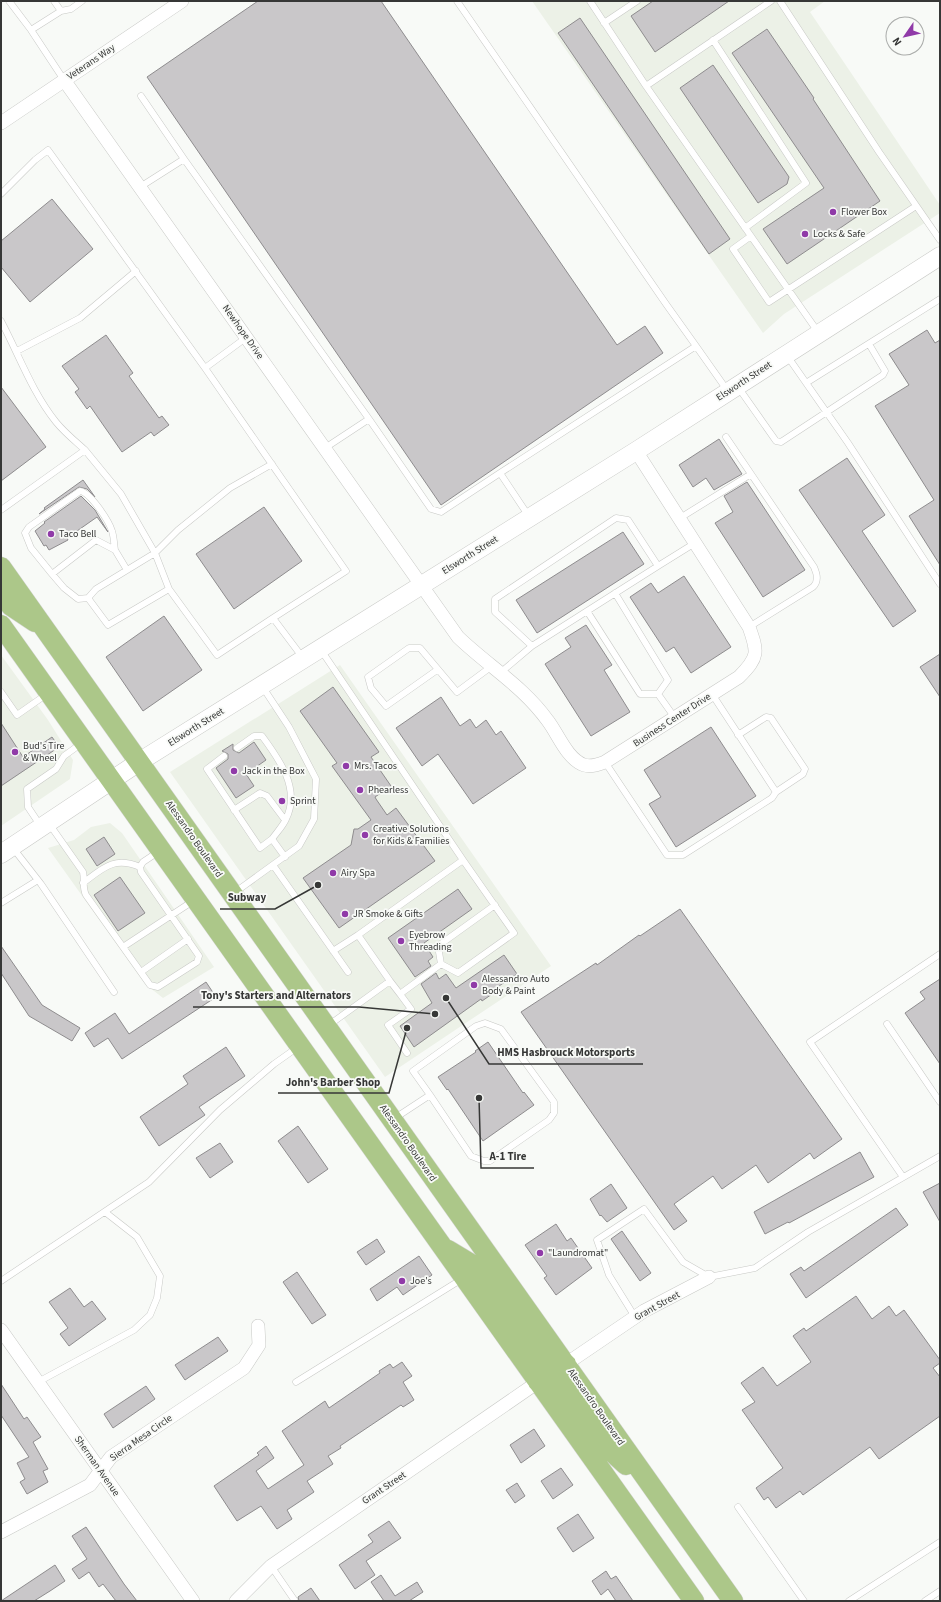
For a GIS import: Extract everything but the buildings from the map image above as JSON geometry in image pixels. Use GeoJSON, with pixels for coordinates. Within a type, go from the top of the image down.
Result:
{"type":"FeatureCollection","features":[{"type":"Feature","properties":{"kind":"main road","name":"Alessandro Boulevard"},"geometry":{"type":"LineString","coordinates":[[1,567],[733,1601]]}},
{"type":"Feature","properties":{"kind":"main road"},"geometry":{"type":"LineString","coordinates":[[1,593],[11,606],[44,628]]}},
{"type":"Feature","properties":{"kind":"main road"},"geometry":{"type":"LineString","coordinates":[[1,625],[694,1601]]}},
{"type":"Feature","properties":{"kind":"main road"},"geometry":{"type":"LineString","coordinates":[[300,1046],[326,1027]]}},
{"type":"Feature","properties":{"kind":"main road"},"geometry":{"type":"LineString","coordinates":[[441,1245],[473,1265],[540,1358],[555,1366],[566,1364]]}},
{"type":"Feature","properties":{"kind":"main road"},"geometry":{"type":"LineString","coordinates":[[538,1382],[551,1380],[563,1385],[601,1442],[659,1496]]}},
{"type":"Feature","properties":{"kind":"street","name":"Veterans Way"},"geometry":{"type":"LineString","coordinates":[[1,123],[182,1]]}},
{"type":"Feature","properties":{"kind":"street","name":"Newhope Drive"},"geometry":{"type":"LineString","coordinates":[[64,80],[422,585]]}},
{"type":"Feature","properties":{"kind":"street","name":"Elsworth Street"},"geometry":{"type":"LineString","coordinates":[[4,851],[139,762],[530,518],[940,256]]}},
{"type":"Feature","properties":{"kind":"street","name":"Business Center Drive"},"geometry":{"type":"LineString","coordinates":[[422,585],[458,637],[477,655],[528,696],[574,758],[585,766],[600,765],[605,762],[739,677],[750,666],[756,648],[749,626],[636,451]]}},
{"type":"Feature","properties":{"kind":"street","name":"Grant Street"},"geometry":{"type":"LineString","coordinates":[[566,1364],[635,1317],[709,1277]]}},
{"type":"Feature","properties":{"kind":"street","name":"Sierra Mesa Circle"},"geometry":{"type":"LineString","coordinates":[[1,1532],[90,1485],[110,1457],[244,1368],[259,1345],[258,1326]]}},
{"type":"Feature","properties":{"kind":"street","name":"Sherman Avenue"},"geometry":{"type":"LineString","coordinates":[[1,1330],[193,1601]]}},
{"type":"Feature","properties":{"kind":"street","name":"Grant Street"},"geometry":{"type":"LineString","coordinates":[[236,1601],[271,1566],[538,1382]]}},
{"type":"Feature","properties":{"kind":"lane"},"geometry":{"type":"LineString","coordinates":[[9,1],[31,30],[64,80]]}},
{"type":"Feature","properties":{"kind":"lane"},"geometry":{"type":"LineString","coordinates":[[54,1],[60,11]]}},
{"type":"Feature","properties":{"kind":"lane"},"geometry":{"type":"LineString","coordinates":[[31,30],[60,11],[71,9],[82,1]]}},
{"type":"Feature","properties":{"kind":"lane"},"geometry":{"type":"LineString","coordinates":[[457,1],[696,346],[778,443],[883,375],[885,371],[883,365],[869,344]]}},
{"type":"Feature","properties":{"kind":"lane"},"geometry":{"type":"LineString","coordinates":[[590,1],[646,86],[819,333]]}},
{"type":"Feature","properties":{"kind":"lane"},"geometry":{"type":"LineString","coordinates":[[604,23],[637,1]]}},
{"type":"Feature","properties":{"kind":"lane"},"geometry":{"type":"LineString","coordinates":[[646,86],[771,1]]}},
{"type":"Feature","properties":{"kind":"lane"},"geometry":{"type":"LineString","coordinates":[[780,1],[940,240]]}},
{"type":"Feature","properties":{"kind":"lane"},"geometry":{"type":"LineString","coordinates":[[713,40],[806,183],[745,228]]}},
{"type":"Feature","properties":{"kind":"lane"},"geometry":{"type":"LineString","coordinates":[[141,96],[431,509],[441,512],[696,346]]}},
{"type":"Feature","properties":{"kind":"lane"},"geometry":{"type":"LineString","coordinates":[[1,194],[34,160],[48,150],[205,368],[346,571],[217,655],[168,589],[155,553],[121,494],[85,450],[56,422],[24,371],[17,352],[1,321]]}},
{"type":"Feature","properties":{"kind":"lane"},"geometry":{"type":"LineString","coordinates":[[140,187],[184,159]]}},
{"type":"Feature","properties":{"kind":"lane"},"geometry":{"type":"LineString","coordinates":[[751,236],[733,249],[769,302],[916,206]]}},
{"type":"Feature","properties":{"kind":"lane"},"geometry":{"type":"LineString","coordinates":[[17,352],[80,318],[136,271]]}},
{"type":"Feature","properties":{"kind":"lane"},"geometry":{"type":"LineString","coordinates":[[806,383],[940,299]]}},
{"type":"Feature","properties":{"kind":"lane"},"geometry":{"type":"LineString","coordinates":[[205,368],[247,337]]}},
{"type":"Feature","properties":{"kind":"lane"},"geometry":{"type":"LineString","coordinates":[[786,354],[940,584]]}},
{"type":"Feature","properties":{"kind":"lane"},"geometry":{"type":"LineString","coordinates":[[325,448],[369,419]]}},
{"type":"Feature","properties":{"kind":"lane"},"geometry":{"type":"LineString","coordinates":[[726,437],[814,567],[817,574],[817,583],[813,587],[749,626]]}},
{"type":"Feature","properties":{"kind":"lane"},"geometry":{"type":"LineString","coordinates":[[1,510],[85,450]]}},
{"type":"Feature","properties":{"kind":"lane"},"geometry":{"type":"LineString","coordinates":[[127,570],[115,550],[112,531],[105,518],[88,494],[80,490],[29,527],[25,533],[31,548],[64,588],[78,599],[88,598],[96,589],[155,553],[178,530],[230,488],[272,464]]}},
{"type":"Feature","properties":{"kind":"lane"},"geometry":{"type":"LineString","coordinates":[[500,473],[530,518]]}},
{"type":"Feature","properties":{"kind":"lane"},"geometry":{"type":"LineString","coordinates":[[680,518],[751,474]]}},
{"type":"Feature","properties":{"kind":"lane"},"geometry":{"type":"LineString","coordinates":[[532,646],[495,612],[495,598],[616,518],[628,520],[658,566]]}},
{"type":"Feature","properties":{"kind":"lane"},"geometry":{"type":"LineString","coordinates":[[52,574],[96,540],[115,550]]}},
{"type":"Feature","properties":{"kind":"lane"},"geometry":{"type":"LineString","coordinates":[[437,670],[386,706],[371,688],[368,677],[409,648],[420,648],[457,692],[496,669],[695,543]]}},
{"type":"Feature","properties":{"kind":"lane"},"geometry":{"type":"LineString","coordinates":[[88,598],[108,625],[168,589]]}},
{"type":"Feature","properties":{"kind":"lane"},"geometry":{"type":"LineString","coordinates":[[615,593],[668,680],[658,694]]}},
{"type":"Feature","properties":{"kind":"lane"},"geometry":{"type":"LineString","coordinates":[[587,611],[640,694],[658,694]]}},
{"type":"Feature","properties":{"kind":"lane"},"geometry":{"type":"LineString","coordinates":[[273,618],[304,659]]}},
{"type":"Feature","properties":{"kind":"lane"},"geometry":{"type":"LineString","coordinates":[[320,649],[514,933],[458,972],[441,964]]}},
{"type":"Feature","properties":{"kind":"lane"},"geometry":{"type":"LineString","coordinates":[[232,894],[299,846],[314,819],[316,779],[290,727],[262,685]]}},
{"type":"Feature","properties":{"kind":"lane"},"geometry":{"type":"LineString","coordinates":[[1,692],[17,714],[49,693]]}},
{"type":"Feature","properties":{"kind":"lane"},"geometry":{"type":"LineString","coordinates":[[658,694],[675,718]]}},
{"type":"Feature","properties":{"kind":"lane"},"geometry":{"type":"LineString","coordinates":[[712,694],[774,795]]}},
{"type":"Feature","properties":{"kind":"lane"},"geometry":{"type":"LineString","coordinates":[[605,762],[666,855],[684,855],[803,774],[805,769],[801,762],[771,718],[766,717],[738,735]]}},
{"type":"Feature","properties":{"kind":"lane"},"geometry":{"type":"LineString","coordinates":[[224,756],[207,768],[260,848],[272,839],[285,820],[291,797],[287,776],[277,757],[262,736],[254,736],[237,748]]}},
{"type":"Feature","properties":{"kind":"lane"},"geometry":{"type":"LineString","coordinates":[[84,742],[64,756],[56,769],[27,789],[28,807],[45,825],[83,872],[84,878],[82,883],[86,895],[150,985],[158,987],[197,962],[199,956],[141,872],[140,867],[143,862],[161,850]]}},
{"type":"Feature","properties":{"kind":"lane"},"geometry":{"type":"LineString","coordinates":[[234,810],[260,793],[267,796],[285,820]]}},
{"type":"Feature","properties":{"kind":"lane"},"geometry":{"type":"LineString","coordinates":[[272,839],[285,857]]}},
{"type":"Feature","properties":{"kind":"lane"},"geometry":{"type":"LineString","coordinates":[[4,851],[38,880],[114,992]]}},
{"type":"Feature","properties":{"kind":"lane"},"geometry":{"type":"LineString","coordinates":[[333,951],[358,935],[463,860]]}},
{"type":"Feature","properties":{"kind":"lane"},"geometry":{"type":"LineString","coordinates":[[82,883],[107,866],[120,861],[140,867]]}},
{"type":"Feature","properties":{"kind":"lane"},"geometry":{"type":"LineString","coordinates":[[273,865],[348,972]]}},
{"type":"Feature","properties":{"kind":"lane"},"geometry":{"type":"LineString","coordinates":[[1,903],[38,880]]}},
{"type":"Feature","properties":{"kind":"lane"},"geometry":{"type":"LineString","coordinates":[[123,947],[196,899]]}},
{"type":"Feature","properties":{"kind":"lane"},"geometry":{"type":"LineString","coordinates":[[441,964],[438,946],[495,905]]}},
{"type":"Feature","properties":{"kind":"lane"},"geometry":{"type":"LineString","coordinates":[[358,935],[411,1009],[388,1025],[407,1053]]}},
{"type":"Feature","properties":{"kind":"lane"},"geometry":{"type":"LineString","coordinates":[[141,972],[188,939]]}},
{"type":"Feature","properties":{"kind":"lane"},"geometry":{"type":"LineString","coordinates":[[903,1177],[810,1042],[940,954]]}},
{"type":"Feature","properties":{"kind":"lane"},"geometry":{"type":"LineString","coordinates":[[400,994],[441,964]]}},
{"type":"Feature","properties":{"kind":"lane"},"geometry":{"type":"LineString","coordinates":[[326,1027],[390,981]]}},
{"type":"Feature","properties":{"kind":"lane"},"geometry":{"type":"LineString","coordinates":[[486,1023],[502,1029],[554,1102],[554,1113],[549,1120],[490,1161],[484,1161],[471,1156],[430,1095],[413,1071],[476,1026],[486,1023]]}},
{"type":"Feature","properties":{"kind":"lane"},"geometry":{"type":"LineString","coordinates":[[887,1024],[940,1102]]}},
{"type":"Feature","properties":{"kind":"lane"},"geometry":{"type":"LineString","coordinates":[[1,1281],[149,1182],[220,1110],[274,1064],[300,1046]]}},
{"type":"Feature","properties":{"kind":"lane"},"geometry":{"type":"LineString","coordinates":[[392,1120],[430,1095]]}},
{"type":"Feature","properties":{"kind":"lane"},"geometry":{"type":"LineString","coordinates":[[635,1317],[609,1275],[597,1240],[644,1209],[683,1262],[709,1277],[755,1268],[808,1232],[940,1156]]}},
{"type":"Feature","properties":{"kind":"lane"},"geometry":{"type":"LineString","coordinates":[[38,1382],[134,1330],[150,1315],[157,1298],[160,1276],[137,1237],[105,1212]]}},
{"type":"Feature","properties":{"kind":"lane"},"geometry":{"type":"LineString","coordinates":[[296,1382],[464,1278]]}},
{"type":"Feature","properties":{"kind":"lane"},"geometry":{"type":"LineString","coordinates":[[738,1507],[804,1601]]}},
{"type":"Feature","properties":{"kind":"lane"},"geometry":{"type":"LineString","coordinates":[[849,1601],[940,1542]]}},
{"type":"Feature","properties":{"kind":"lane"},"geometry":{"type":"LineString","coordinates":[[271,1566],[295,1601]]}},
{"type":"Feature","properties":{"kind":"lane"},"geometry":{"type":"LineString","coordinates":[[925,1601],[940,1591]]}},
{"type":"Feature","properties":{"kind":"shaded area"},"geometry":{"type":"Polygon","coordinates":[[[532,1],[825,1],[810,12],[940,205],[940,213],[784,314],[763,333],[532,1]]]}},
{"type":"Feature","properties":{"kind":"shaded area"},"geometry":{"type":"Polygon","coordinates":[[[1,655],[48,720],[73,760],[70,779],[1,826],[1,655]]]}},
{"type":"Feature","properties":{"kind":"shaded area"},"geometry":{"type":"Polygon","coordinates":[[[340,665],[551,966],[385,1077],[170,772],[340,665]]]}},
{"type":"Feature","properties":{"kind":"shaded area"},"geometry":{"type":"Polygon","coordinates":[[[110,823],[122,833],[214,967],[163,998],[145,984],[48,848],[74,840],[91,827],[110,823]]]}},
{"type":"Feature","properties":{"kind":"place","name":"Flower Box"},"geometry":{"type":"Point","coordinates":[833,212]}},
{"type":"Feature","properties":{"kind":"place","name":"Locks & Safe"},"geometry":{"type":"Point","coordinates":[805,234]}},
{"type":"Feature","properties":{"kind":"place","name":"Taco Bell"},"geometry":{"type":"Point","coordinates":[51,534]}},
{"type":"Feature","properties":{"kind":"place","name":"Bud's Tire & Wheel"},"geometry":{"type":"Point","coordinates":[15,752]}},
{"type":"Feature","properties":{"kind":"place","name":"Mrs. Tacos"},"geometry":{"type":"Point","coordinates":[346,766]}},
{"type":"Feature","properties":{"kind":"place","name":"Jack in the Box"},"geometry":{"type":"Point","coordinates":[234,771]}},
{"type":"Feature","properties":{"kind":"place","name":"Phearless"},"geometry":{"type":"Point","coordinates":[360,790]}},
{"type":"Feature","properties":{"kind":"place","name":"Sprint"},"geometry":{"type":"Point","coordinates":[282,801]}},
{"type":"Feature","properties":{"kind":"place","name":"Creative Solutions for Kids & Families"},"geometry":{"type":"Point","coordinates":[365,835]}},
{"type":"Feature","properties":{"kind":"place","name":"Airy Spa"},"geometry":{"type":"Point","coordinates":[333,873]}},
{"type":"Feature","properties":{"kind":"place","name":"Subway"},"geometry":{"type":"Point","coordinates":[318,885]}},
{"type":"Feature","properties":{"kind":"place","name":"JR Smoke & Gifts"},"geometry":{"type":"Point","coordinates":[345,914]}},
{"type":"Feature","properties":{"kind":"place","name":"Eyebrow Threading"},"geometry":{"type":"Point","coordinates":[401,941]}},
{"type":"Feature","properties":{"kind":"place","name":"Alessandro Auto Body & Paint"},"geometry":{"type":"Point","coordinates":[474,985]}},
{"type":"Feature","properties":{"kind":"place","name":"HMS Hasbrouck Motorsports"},"geometry":{"type":"Point","coordinates":[446,998]}},
{"type":"Feature","properties":{"kind":"place","name":"Tony's Starters and Alternators"},"geometry":{"type":"Point","coordinates":[435,1014]}},
{"type":"Feature","properties":{"kind":"place","name":"John's Barber Shop"},"geometry":{"type":"Point","coordinates":[407,1028]}},
{"type":"Feature","properties":{"kind":"place","name":"A-1 Tire"},"geometry":{"type":"Point","coordinates":[479,1098]}},
{"type":"Feature","properties":{"kind":"place","name":"\"Laundromat\""},"geometry":{"type":"Point","coordinates":[540,1253]}},
{"type":"Feature","properties":{"kind":"place","name":"Joe's"},"geometry":{"type":"Point","coordinates":[402,1281]}}]}
